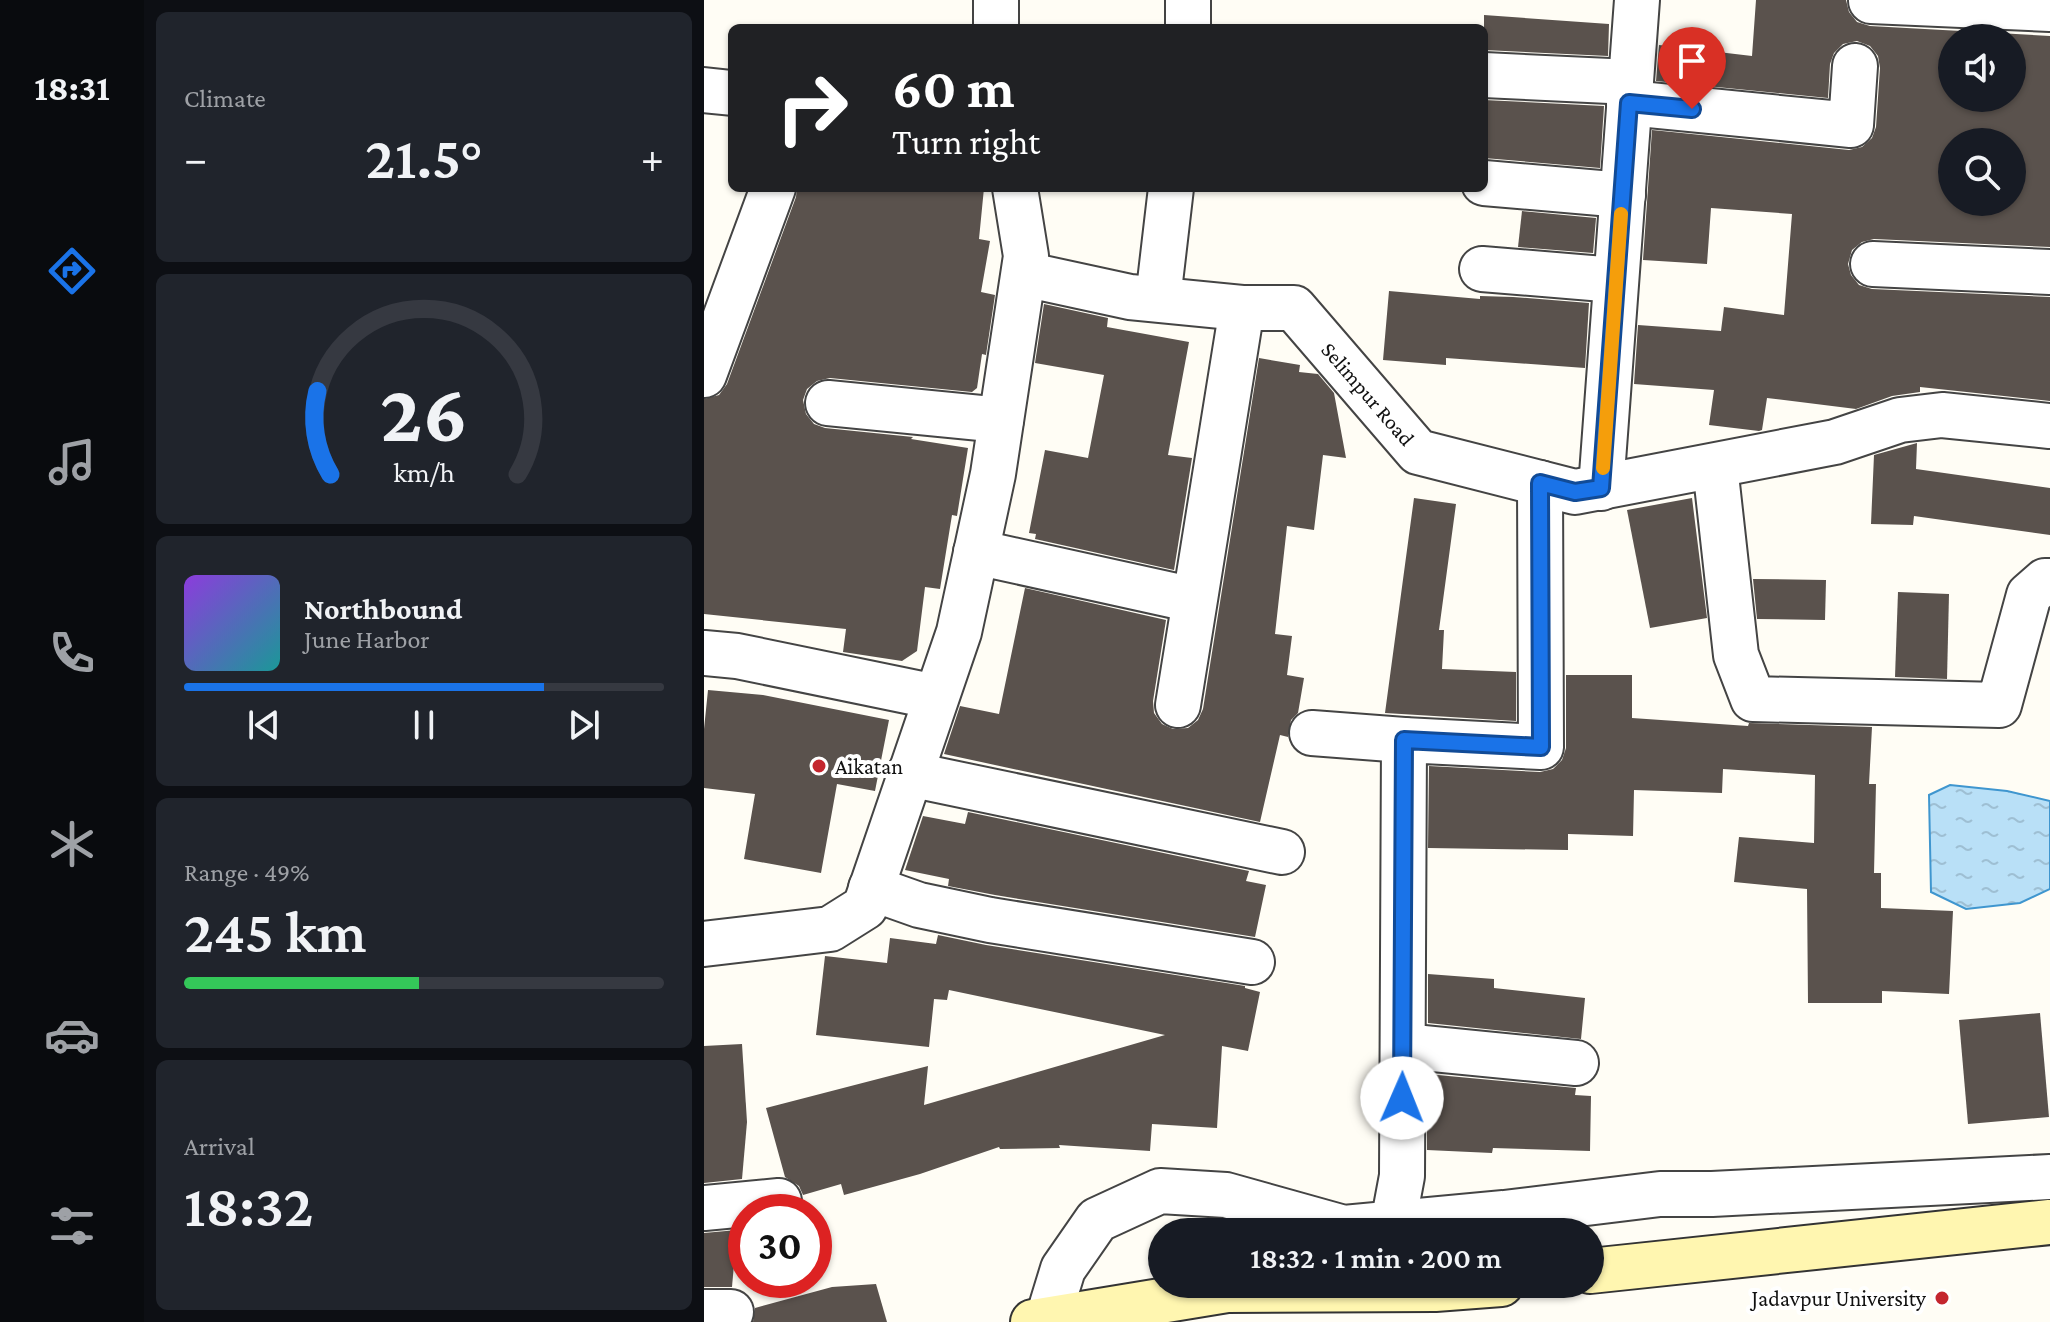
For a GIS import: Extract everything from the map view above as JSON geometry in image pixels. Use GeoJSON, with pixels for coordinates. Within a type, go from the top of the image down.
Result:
{"type":"FeatureCollection","features":[{"type":"Feature","properties":{"kind":"main road"},"geometry":{"type":"LineString","coordinates":[[1604,1270],[2050,1222]]}},
{"type":"Feature","properties":{"kind":"main road"},"geometry":{"type":"LineString","coordinates":[[1041,1320],[1174,1298]]}},
{"type":"Feature","properties":{"kind":"street"},"geometry":{"type":"LineString","coordinates":[[996,0],[996,24]]}},
{"type":"Feature","properties":{"kind":"street"},"geometry":{"type":"LineString","coordinates":[[1188,0],[1188,24]]}},
{"type":"Feature","properties":{"kind":"street"},"geometry":{"type":"LineString","coordinates":[[1601,488],[1637,0]]}},
{"type":"Feature","properties":{"kind":"street"},"geometry":{"type":"LineString","coordinates":[[1871,1],[2050,9]]}},
{"type":"Feature","properties":{"kind":"street"},"geometry":{"type":"LineString","coordinates":[[1488,75],[1630,92],[1851,125],[1855,66]]}},
{"type":"Feature","properties":{"kind":"street"},"geometry":{"type":"LineString","coordinates":[[704,90],[728,93]]}},
{"type":"Feature","properties":{"kind":"street"},"geometry":{"type":"LineString","coordinates":[[1488,183],[1623,195]]}},
{"type":"Feature","properties":{"kind":"street"},"geometry":{"type":"LineString","coordinates":[[704,375],[772,192]]}},
{"type":"Feature","properties":{"kind":"street"},"geometry":{"type":"LineString","coordinates":[[704,944],[830,929],[865,907],[959,632],[976,552],[1001,420],[1025,265],[1016,192]]}},
{"type":"Feature","properties":{"kind":"street"},"geometry":{"type":"LineString","coordinates":[[1158,299],[1171,192]]}},
{"type":"Feature","properties":{"kind":"street"},"geometry":{"type":"LineString","coordinates":[[1873,264],[2050,272]]}},
{"type":"Feature","properties":{"kind":"street","name":"Selimpur Road"},"geometry":{"type":"LineString","coordinates":[[1025,265],[1130,297],[1242,308],[1294,308],[1418,452],[1575,492],[1835,442],[1900,420],[1942,415],[2050,426]]}},
{"type":"Feature","properties":{"kind":"street"},"geometry":{"type":"LineString","coordinates":[[1482,269],[1616,280]]}},
{"type":"Feature","properties":{"kind":"street"},"geometry":{"type":"LineString","coordinates":[[1178,705],[1242,308]]}},
{"type":"Feature","properties":{"kind":"street"},"geometry":{"type":"LineString","coordinates":[[828,403],[1001,420]]}},
{"type":"Feature","properties":{"kind":"street"},"geometry":{"type":"LineString","coordinates":[[1715,466],[1736,655],[1753,699],[1999,705],[2029,595],[2045,581],[2050,581]]}},
{"type":"Feature","properties":{"kind":"street"},"geometry":{"type":"LineString","coordinates":[[1312,733],[1541,747],[1540,483]]}},
{"type":"Feature","properties":{"kind":"street"},"geometry":{"type":"LineString","coordinates":[[976,552],[1194,600]]}},
{"type":"Feature","properties":{"kind":"street"},"geometry":{"type":"LineString","coordinates":[[704,653],[737,656],[936,697]]}},
{"type":"Feature","properties":{"kind":"street"},"geometry":{"type":"LineString","coordinates":[[1394,1218],[1402,1176],[1404,740]]}},
{"type":"Feature","properties":{"kind":"street"},"geometry":{"type":"LineString","coordinates":[[909,774],[1282,852]]}},
{"type":"Feature","properties":{"kind":"street"},"geometry":{"type":"LineString","coordinates":[[871,888],[919,905],[990,920],[1252,962]]}},
{"type":"Feature","properties":{"kind":"street"},"geometry":{"type":"LineString","coordinates":[[1403,1046],[1576,1063]]}},
{"type":"Feature","properties":{"kind":"street"},"geometry":{"type":"LineString","coordinates":[[1446,1218],[1660,1194],[2050,1177]]}},
{"type":"Feature","properties":{"kind":"street"},"geometry":{"type":"LineString","coordinates":[[1041,1320],[1063,1269],[1097,1220],[1160,1191],[1226,1195],[1308,1218]]}},
{"type":"Feature","properties":{"kind":"street"},"geometry":{"type":"LineString","coordinates":[[704,1208],[728,1206]]}},
{"type":"Feature","properties":{"kind":"water"},"geometry":{"type":"Polygon","coordinates":[[[1950,785],[2007,791],[2050,801],[2050,889],[2020,903],[1966,909],[1931,892],[1929,795],[1950,785]]]}},
{"type":"Feature","properties":{"kind":"building"},"geometry":{"type":"Polygon","coordinates":[[[1756,0],[1846,0],[1849,12],[1857,22],[1870,26],[1938,30],[1938,112],[2026,112],[2026,35],[2050,36],[2050,247],[1874,239],[1862,242],[1852,250],[1848,264],[1851,275],[1859,285],[1872,289],[2050,297],[2050,401],[1920,387],[1920,392],[1892,396],[1856,409],[1767,398],[1762,430],[1759,431],[1709,425],[1714,390],[1634,384],[1638,325],[1721,331],[1724,307],[1784,315],[1792,214],[1711,208],[1707,264],[1643,260],[1652,130],[1849,150],[1862,147],[1872,138],[1876,127],[1878,56],[1870,46],[1857,41],[1843,44],[1834,53],[1830,64],[1828,98],[1656,81],[1659,45],[1752,56],[1756,0]]]}},
{"type":"Feature","properties":{"kind":"building"},"geometry":{"type":"Polygon","coordinates":[[[1484,15],[1609,24],[1608,56],[1488,50],[1488,24],[1484,24],[1484,15]]]}},
{"type":"Feature","properties":{"kind":"building"},"geometry":{"type":"Polygon","coordinates":[[[1488,100],[1604,106],[1600,168],[1488,158],[1488,100]]]}},
{"type":"Feature","properties":{"kind":"building"},"geometry":{"type":"Polygon","coordinates":[[[797,192],[984,192],[979,239],[990,241],[981,292],[995,295],[986,355],[982,354],[977,388],[972,392],[830,378],[817,381],[807,389],[803,400],[806,414],[814,424],[825,428],[913,437],[911,439],[968,448],[957,516],[952,515],[940,589],[925,587],[917,651],[902,661],[843,652],[846,629],[704,614],[704,399],[719,395],[727,384],[797,192]]]}},
{"type":"Feature","properties":{"kind":"building"},"geometry":{"type":"Polygon","coordinates":[[[1522,211],[1596,218],[1593,253],[1518,247],[1522,211]]]}},
{"type":"Feature","properties":{"kind":"building"},"geometry":{"type":"Polygon","coordinates":[[[1389,291],[1480,299],[1480,296],[1513,297],[1589,303],[1585,368],[1446,358],[1446,365],[1383,360],[1389,291]]]}},
{"type":"Feature","properties":{"kind":"building"},"geometry":{"type":"Polygon","coordinates":[[[1044,304],[1108,318],[1107,327],[1189,342],[1168,455],[1192,458],[1174,570],[1035,539],[1036,534],[1029,533],[1045,450],[1088,458],[1104,375],[1035,363],[1044,304]]]}},
{"type":"Feature","properties":{"kind":"building"},"geometry":{"type":"Polygon","coordinates":[[[1259,358],[1300,365],[1299,372],[1318,374],[1334,393],[1346,458],[1323,455],[1314,530],[1287,526],[1275,634],[1292,636],[1287,675],[1304,678],[1298,713],[1291,720],[1288,737],[1280,735],[1260,822],[944,754],[960,706],[999,714],[1025,588],[1166,620],[1153,701],[1154,713],[1162,724],[1173,729],[1188,728],[1198,720],[1203,709],[1259,358]]]}},
{"type":"Feature","properties":{"kind":"building"},"geometry":{"type":"Polygon","coordinates":[[[1917,443],[1916,469],[2050,488],[2050,535],[1914,516],[1913,525],[1871,524],[1874,455],[1917,443]]]}},
{"type":"Feature","properties":{"kind":"building"},"geometry":{"type":"Polygon","coordinates":[[[1414,498],[1456,504],[1439,630],[1444,630],[1442,669],[1516,672],[1516,721],[1385,713],[1414,498]]]}},
{"type":"Feature","properties":{"kind":"building"},"geometry":{"type":"Polygon","coordinates":[[[1692,498],[1707,618],[1650,628],[1627,510],[1692,498]]]}},
{"type":"Feature","properties":{"kind":"building"},"geometry":{"type":"Polygon","coordinates":[[[1753,579],[1826,580],[1825,620],[1757,619],[1753,579]]]}},
{"type":"Feature","properties":{"kind":"building"},"geometry":{"type":"Polygon","coordinates":[[[1898,592],[1949,594],[1947,679],[1895,677],[1898,592]]]}},
{"type":"Feature","properties":{"kind":"building"},"geometry":{"type":"Polygon","coordinates":[[[1566,675],[1632,675],[1632,718],[1748,726],[1749,723],[1872,727],[1869,784],[1876,784],[1874,873],[1881,873],[1881,908],[1953,911],[1949,994],[1882,991],[1882,1003],[1808,1003],[1807,889],[1734,882],[1739,837],[1814,843],[1815,775],[1723,769],[1722,793],[1634,790],[1633,836],[1568,834],[1568,850],[1428,848],[1429,766],[1540,772],[1553,769],[1562,760],[1566,748],[1566,675]]]}},
{"type":"Feature","properties":{"kind":"building"},"geometry":{"type":"Polygon","coordinates":[[[708,690],[763,695],[889,720],[875,791],[837,784],[821,873],[744,859],[755,794],[704,788],[704,729],[708,690]]]}},
{"type":"Feature","properties":{"kind":"building"},"geometry":{"type":"Polygon","coordinates":[[[968,812],[1249,871],[1246,881],[1266,885],[1255,937],[995,895],[948,886],[949,879],[905,870],[923,816],[965,824],[968,812]]]}},
{"type":"Feature","properties":{"kind":"building"},"geometry":{"type":"Polygon","coordinates":[[[938,935],[1245,986],[1260,992],[1248,1051],[1222,1046],[1217,1128],[1152,1124],[1150,1151],[1059,1145],[1060,1148],[999,1147],[920,1174],[844,1195],[841,1184],[803,1194],[799,1186],[785,1177],[766,1108],[928,1066],[924,1105],[1165,1035],[949,990],[947,1000],[934,999],[929,1047],[816,1035],[825,956],[887,963],[890,938],[936,944],[938,935]]]}},
{"type":"Feature","properties":{"kind":"building"},"geometry":{"type":"Polygon","coordinates":[[[1428,974],[1494,979],[1494,988],[1585,998],[1581,1039],[1428,1023],[1428,974]]]}},
{"type":"Feature","properties":{"kind":"building"},"geometry":{"type":"Polygon","coordinates":[[[2040,1013],[2049,1117],[1968,1124],[1959,1020],[2040,1013]]]}},
{"type":"Feature","properties":{"kind":"building"},"geometry":{"type":"Polygon","coordinates":[[[742,1044],[747,1122],[742,1179],[704,1183],[704,1046],[742,1044]]]}},
{"type":"Feature","properties":{"kind":"building"},"geometry":{"type":"Polygon","coordinates":[[[1427,1074],[1576,1088],[1575,1095],[1591,1096],[1590,1151],[1493,1148],[1492,1153],[1427,1150],[1427,1074]]]}},
{"type":"Feature","properties":{"kind":"building"},"geometry":{"type":"Polygon","coordinates":[[[728,1231],[728,1287],[704,1287],[704,1233],[728,1231]]]}},
{"type":"Feature","properties":{"kind":"building"},"geometry":{"type":"Polygon","coordinates":[[[876,1284],[887,1322],[753,1322],[755,1308],[792,1298],[832,1298],[832,1287],[876,1284]]]}},
{"type":"Feature","properties":{"kind":"slow traffic"},"geometry":{"type":"LineString","coordinates":[[1603,468],[1621,214]]}},
{"type":"Feature","properties":{"kind":"place","name":"Aikatan"},"geometry":{"type":"Point","coordinates":[819,766]}},
{"type":"Feature","properties":{"kind":"place","name":"Jadavpur University"},"geometry":{"type":"Point","coordinates":[1942,1298]}},
{"type":"Feature","properties":{"kind":"route"},"geometry":{"type":"LineString","coordinates":[[1402,1098],[1404,740],[1541,747],[1540,483],[1575,492],[1601,488],[1629,103],[1692,109]]}}]}
